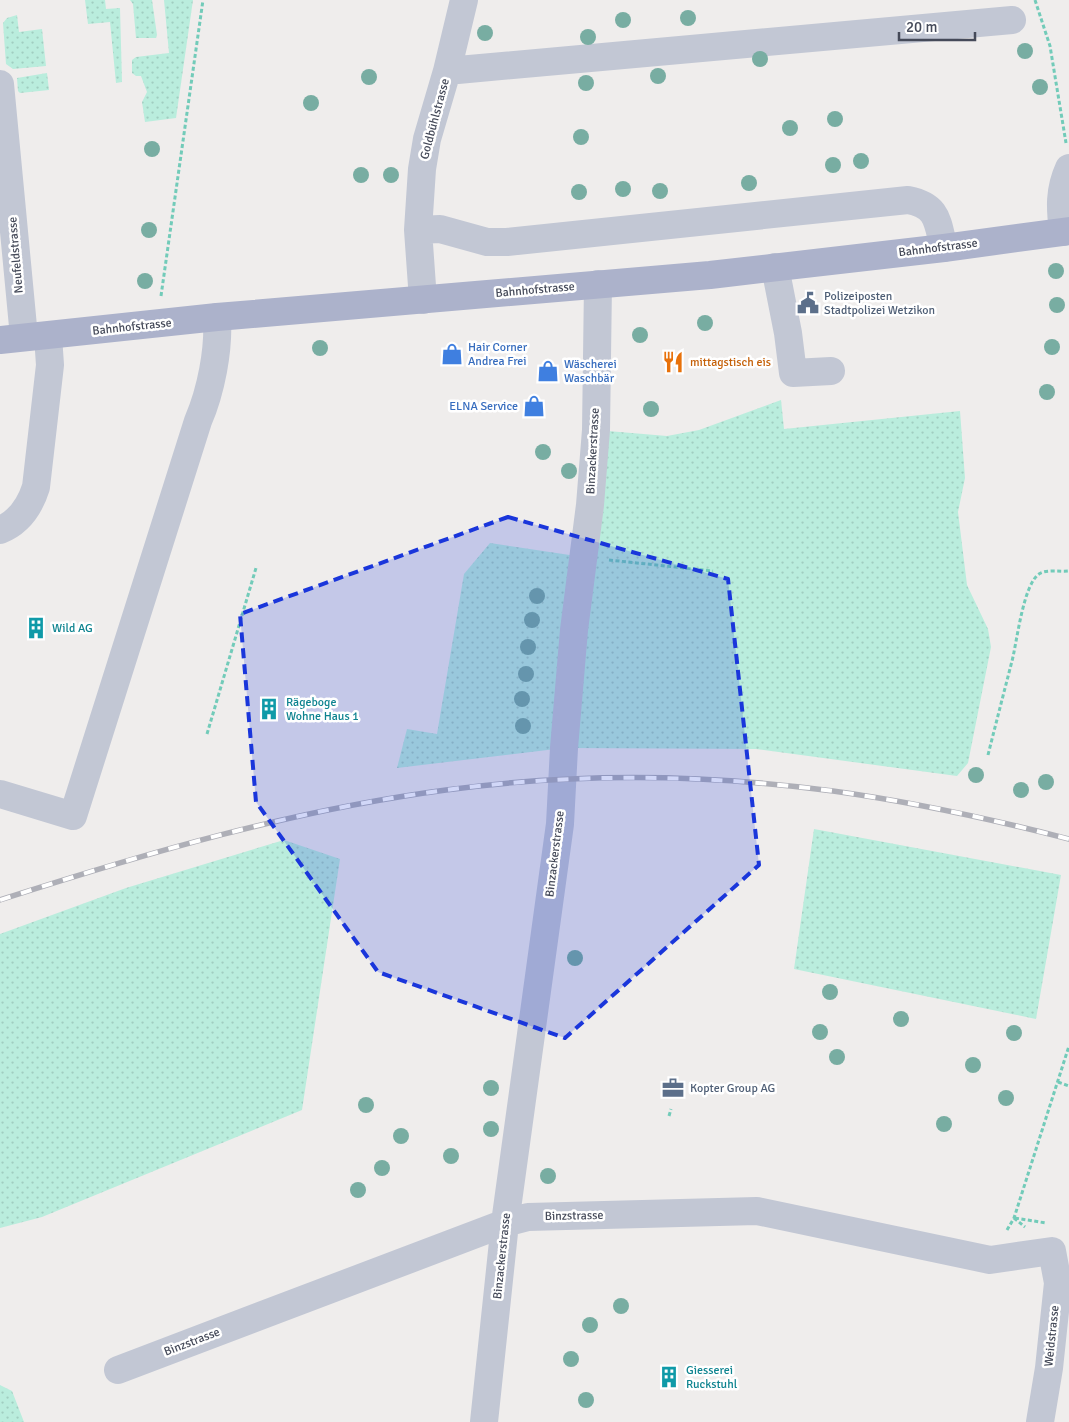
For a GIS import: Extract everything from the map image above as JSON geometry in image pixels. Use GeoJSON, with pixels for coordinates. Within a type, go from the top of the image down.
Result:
{"type":"FeatureCollection","features":[{"type":"Feature","properties":{"kind":"main road","name":"Bahnhofstrasse"},"geometry":{"type":"LineString","coordinates":[[24,338],[217,317],[710,275],[1066,232]]}},
{"type":"Feature","properties":{"kind":"street","name":"Goldbühlstrasse"},"geometry":{"type":"LineString","coordinates":[[423,300],[418,230],[419,194],[427,139],[448,71],[464,0]]}},
{"type":"Feature","properties":{"kind":"street"},"geometry":{"type":"LineString","coordinates":[[448,71],[1012,20]]}},
{"type":"Feature","properties":{"kind":"street","name":"Neufeldstrasse"},"geometry":{"type":"LineString","coordinates":[[0,84],[24,338],[50,365],[36,486],[32,499],[17,521],[0,530]]}},
{"type":"Feature","properties":{"kind":"street"},"geometry":{"type":"LineString","coordinates":[[1066,232],[1060,206],[1068,157]]}},
{"type":"Feature","properties":{"kind":"street"},"geometry":{"type":"LineString","coordinates":[[418,230],[440,229],[487,242],[507,242],[908,200],[926,205],[933,211],[944,248]]}},
{"type":"Feature","properties":{"kind":"street"},"geometry":{"type":"LineString","coordinates":[[775,267],[788,333],[793,373],[832,371]]}},
{"type":"Feature","properties":{"kind":"street","name":"Binzackerstrasse"},"geometry":{"type":"LineString","coordinates":[[484,1422],[505,1222],[560,824],[573,640],[590,505],[596,430],[598,284]]}},
{"type":"Feature","properties":{"kind":"street"},"geometry":{"type":"LineString","coordinates":[[0,794],[73,816],[198,421],[206,404],[218,337],[217,317]]}},
{"type":"Feature","properties":{"kind":"street","name":"Binzstrasse"},"geometry":{"type":"LineString","coordinates":[[118,1370],[505,1222],[528,1217],[757,1211],[990,1260],[1052,1251]]}},
{"type":"Feature","properties":{"kind":"street","name":"Weidstrasse"},"geometry":{"type":"LineString","coordinates":[[1040,1422],[1049,1368],[1058,1283],[1052,1251]]}},
{"type":"Feature","properties":{"kind":"path"},"geometry":{"type":"LineString","coordinates":[[157,324],[203,0]]}},
{"type":"Feature","properties":{"kind":"path"},"geometry":{"type":"LineString","coordinates":[[1036,0],[1050,46],[1068,157]]}},
{"type":"Feature","properties":{"kind":"path"},"geometry":{"type":"LineString","coordinates":[[583,557],[713,571]]}},
{"type":"Feature","properties":{"kind":"path"},"geometry":{"type":"LineString","coordinates":[[207,734],[256,568]]}},
{"type":"Feature","properties":{"kind":"path"},"geometry":{"type":"LineString","coordinates":[[988,755],[1013,659],[1020,617],[1031,584],[1038,574],[1069,571]]}},
{"type":"Feature","properties":{"kind":"path"},"geometry":{"type":"LineString","coordinates":[[990,1260],[1014,1218],[1069,1046]]}},
{"type":"Feature","properties":{"kind":"path"},"geometry":{"type":"LineString","coordinates":[[1058,1082],[1069,1086]]}},
{"type":"Feature","properties":{"kind":"path"},"geometry":{"type":"LineString","coordinates":[[668,1116],[670,1109]]}},
{"type":"Feature","properties":{"kind":"path"},"geometry":{"type":"LineString","coordinates":[[1014,1218],[1051,1224]]}},
{"type":"Feature","properties":{"kind":"highlighted area"},"geometry":{"type":"Polygon","coordinates":[[[508,517],[728,579],[759,865],[565,1038],[378,972],[256,802],[240,614],[508,517]]]}},
{"type":"Feature","properties":{"kind":"green space"},"geometry":{"type":"Polygon","coordinates":[[[85,0],[105,0],[106,9],[120,8],[122,82],[116,83],[110,22],[88,24],[85,0]]]}},
{"type":"Feature","properties":{"kind":"green space"},"geometry":{"type":"Polygon","coordinates":[[[130,0],[152,0],[156,38],[136,38],[133,4],[130,0]]]}},
{"type":"Feature","properties":{"kind":"green space"},"geometry":{"type":"Polygon","coordinates":[[[164,0],[193,0],[176,118],[145,122],[142,102],[147,92],[141,76],[136,76],[132,73],[132,60],[136,57],[169,53],[164,0]]]}},
{"type":"Feature","properties":{"kind":"green space"},"geometry":{"type":"Polygon","coordinates":[[[17,15],[19,32],[42,29],[46,66],[13,69],[6,64],[3,23],[7,18],[17,15]]]}},
{"type":"Feature","properties":{"kind":"green space"},"geometry":{"type":"Polygon","coordinates":[[[47,73],[49,90],[20,93],[18,91],[17,78],[47,73]]]}},
{"type":"Feature","properties":{"kind":"green space"},"geometry":{"type":"Polygon","coordinates":[[[781,400],[784,429],[960,411],[965,478],[958,512],[967,585],[988,629],[991,647],[968,763],[957,776],[756,749],[564,748],[397,768],[407,729],[437,734],[464,574],[490,543],[583,557],[596,430],[667,436],[699,430],[781,400]]]}},
{"type":"Feature","properties":{"kind":"green space"},"geometry":{"type":"Polygon","coordinates":[[[814,829],[1061,875],[1036,1019],[794,969],[814,829]]]}},
{"type":"Feature","properties":{"kind":"green space"},"geometry":{"type":"Polygon","coordinates":[[[284,840],[340,859],[302,1110],[42,1217],[0,1228],[0,934],[126,888],[284,840]]]}},
{"type":"Feature","properties":{"kind":"green space"},"geometry":{"type":"Polygon","coordinates":[[[0,1385],[12,1391],[24,1422],[0,1422],[0,1385]]]}},
{"type":"Feature","properties":{"kind":"railway"},"geometry":{"type":"LineString","coordinates":[[0,900],[165,850],[277,821],[333,809],[494,784],[591,778],[736,781],[833,791],[922,806],[1069,839]]}},
{"type":"Feature","properties":{"kind":"place","name":"Polizeiposten Stadtpolizei Wetzikon"},"geometry":{"type":"Point","coordinates":[808,303]}},
{"type":"Feature","properties":{"kind":"place","name":"Hair Corner Andrea Frei"},"geometry":{"type":"Point","coordinates":[452,354]}},
{"type":"Feature","properties":{"kind":"place","name":"mittagstisch eis"},"geometry":{"type":"Point","coordinates":[673,362]}},
{"type":"Feature","properties":{"kind":"place","name":"Wäscherei Waschbär"},"geometry":{"type":"Point","coordinates":[548,371]}},
{"type":"Feature","properties":{"kind":"place","name":"ELNA Service"},"geometry":{"type":"Point","coordinates":[534,406]}},
{"type":"Feature","properties":{"kind":"place","name":"Wild AG"},"geometry":{"type":"Point","coordinates":[36,628]}},
{"type":"Feature","properties":{"kind":"place","name":"Rägeboge Wohne Haus 1"},"geometry":{"type":"Point","coordinates":[269,709]}},
{"type":"Feature","properties":{"kind":"place","name":"Kopter Group AG"},"geometry":{"type":"Point","coordinates":[673,1088]}},
{"type":"Feature","properties":{"kind":"place","name":"Giesserei Ruckstuhl"},"geometry":{"type":"Point","coordinates":[669,1377]}}]}
